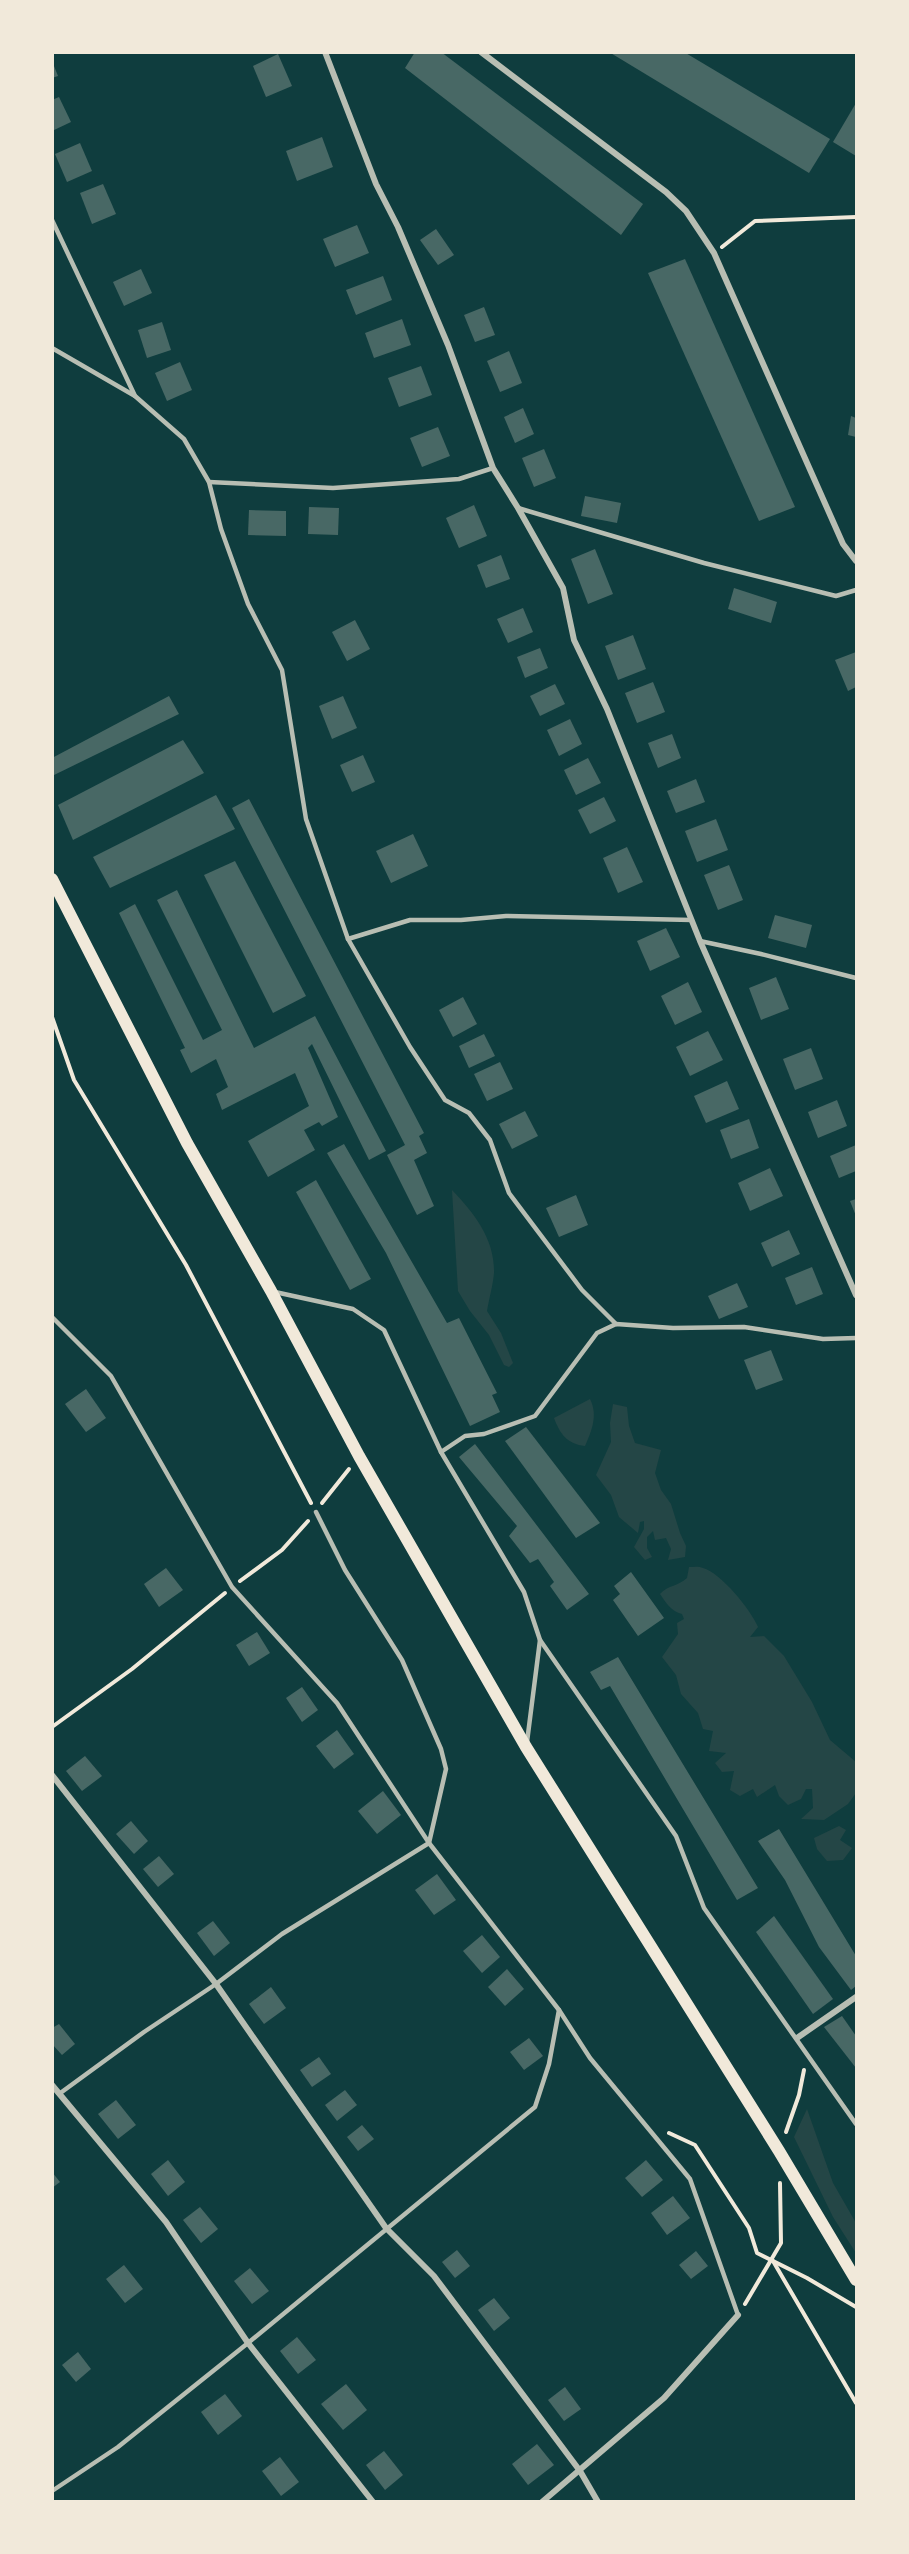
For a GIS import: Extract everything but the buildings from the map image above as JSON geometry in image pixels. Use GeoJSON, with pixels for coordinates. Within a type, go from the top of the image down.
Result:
{"type":"FeatureCollection","features":[{"type":"Feature","properties":{"kind":"main road"},"geometry":{"type":"LineString","coordinates":[[52,879],[187,1143],[271,1291],[359,1456],[526,1747],[773,2140],[856,2280]]}},
{"type":"Feature","properties":{"kind":"street"},"geometry":{"type":"LineString","coordinates":[[325,52],[376,184],[398,227],[448,345],[493,468],[563,588],[574,640],[606,709],[700,941],[856,1295]]}},
{"type":"Feature","properties":{"kind":"street"},"geometry":{"type":"LineString","coordinates":[[482,52],[666,192],[686,211],[714,253],[843,544],[856,561]]}},
{"type":"Feature","properties":{"kind":"street"},"geometry":{"type":"LineString","coordinates":[[52,1775],[216,1984],[386,2228],[434,2276],[580,2471],[598,2502]]}},
{"type":"Feature","properties":{"kind":"street"},"geometry":{"type":"LineString","coordinates":[[797,2038],[856,1997]]}},
{"type":"Feature","properties":{"kind":"street"},"geometry":{"type":"LineString","coordinates":[[52,2085],[166,2222],[248,2343],[373,2502]]}},
{"type":"Feature","properties":{"kind":"street"},"geometry":{"type":"LineString","coordinates":[[542,2502],[664,2398],[738,2315]]}},
{"type":"Feature","properties":{"kind":"lane"},"geometry":{"type":"LineString","coordinates":[[52,220],[58,227],[135,396]]}},
{"type":"Feature","properties":{"kind":"lane"},"geometry":{"type":"LineString","coordinates":[[52,348],[135,396],[184,439],[209,482],[221,529],[248,604],[282,670],[306,819],[348,939],[410,1047],[445,1100],[469,1113],[490,1140],[509,1193],[582,1290],[616,1324]]}},
{"type":"Feature","properties":{"kind":"lane"},"geometry":{"type":"LineString","coordinates":[[209,482],[344,487],[459,480],[493,468]]}},
{"type":"Feature","properties":{"kind":"lane"},"geometry":{"type":"LineString","coordinates":[[518,508],[704,563],[836,596],[856,590]]}},
{"type":"Feature","properties":{"kind":"lane"},"geometry":{"type":"LineString","coordinates":[[348,939],[410,920],[461,920],[506,916],[692,920]]}},
{"type":"Feature","properties":{"kind":"lane"},"geometry":{"type":"LineString","coordinates":[[700,941],[856,978]]}},
{"type":"Feature","properties":{"kind":"lane"},"geometry":{"type":"LineString","coordinates":[[271,1291],[353,1309],[384,1330],[441,1452],[524,1592],[540,1640],[676,1836],[704,1908],[856,2124]]}},
{"type":"Feature","properties":{"kind":"lane"},"geometry":{"type":"LineString","coordinates":[[52,1317],[111,1376],[232,1587],[338,1703],[429,1843],[559,2010],[590,2058],[690,2179],[738,2315]]}},
{"type":"Feature","properties":{"kind":"lane"},"geometry":{"type":"LineString","coordinates":[[441,1452],[465,1437],[484,1434],[535,1416],[597,1333],[616,1324],[674,1328],[744,1327],[823,1340],[856,1338]]}},
{"type":"Feature","properties":{"kind":"lane"},"geometry":{"type":"LineString","coordinates":[[59,2094],[144,2032],[216,1984],[282,1934],[429,1843],[446,1769],[441,1749],[402,1660],[345,1570],[316,1512]]}},
{"type":"Feature","properties":{"kind":"lane"},"geometry":{"type":"LineString","coordinates":[[526,1747],[540,1640]]}},
{"type":"Feature","properties":{"kind":"lane"},"geometry":{"type":"LineString","coordinates":[[52,2490],[118,2446],[248,2343],[535,2107],[549,2064],[559,2010]]}},
{"type":"Feature","properties":{"kind":"path"},"geometry":{"type":"LineString","coordinates":[[714,253],[755,220],[856,217]]}},
{"type":"Feature","properties":{"kind":"path"},"geometry":{"type":"LineString","coordinates":[[52,1017],[74,1080],[186,1265],[316,1512]]}},
{"type":"Feature","properties":{"kind":"path"},"geometry":{"type":"LineString","coordinates":[[52,1727],[132,1670],[232,1587],[282,1550],[316,1512],[359,1456]]}},
{"type":"Feature","properties":{"kind":"path"},"geometry":{"type":"LineString","coordinates":[[643,2122],[694,2145],[749,2228],[757,2253],[856,2307]]}},
{"type":"Feature","properties":{"kind":"path"},"geometry":{"type":"LineString","coordinates":[[772,2261],[856,2403]]}},
{"type":"Feature","properties":{"kind":"shaded area"},"geometry":{"type":"Polygon","coordinates":[[[452,1190],[482,1227],[491,1249],[494,1273],[487,1311],[501,1333],[513,1363],[509,1367],[504,1365],[489,1335],[458,1291],[452,1190]]]}},
{"type":"Feature","properties":{"kind":"shaded area"},"geometry":{"type":"Polygon","coordinates":[[[590,1399],[594,1411],[592,1428],[585,1446],[579,1445],[565,1437],[554,1418],[590,1399]]]}},
{"type":"Feature","properties":{"kind":"shaded area"},"geometry":{"type":"Polygon","coordinates":[[[613,1404],[627,1407],[629,1426],[635,1443],[661,1450],[655,1473],[661,1490],[671,1504],[686,1546],[685,1557],[668,1560],[671,1549],[666,1538],[655,1540],[653,1531],[647,1537],[647,1548],[652,1557],[645,1560],[634,1547],[644,1529],[644,1521],[640,1522],[638,1533],[619,1517],[611,1495],[596,1475],[611,1442],[610,1423],[613,1404]]]}},
{"type":"Feature","properties":{"kind":"shaded area"},"geometry":{"type":"Polygon","coordinates":[[[689,1567],[700,1567],[710,1571],[735,1593],[758,1627],[750,1637],[764,1636],[784,1656],[812,1702],[830,1740],[856,1762],[856,1793],[848,1804],[824,1820],[801,1819],[813,1808],[812,1789],[806,1789],[801,1799],[788,1805],[779,1796],[775,1785],[757,1797],[753,1789],[740,1796],[730,1790],[734,1771],[722,1772],[715,1763],[726,1753],[709,1751],[713,1731],[703,1729],[698,1713],[681,1694],[676,1675],[662,1657],[678,1634],[677,1623],[684,1619],[682,1614],[672,1609],[660,1594],[687,1578],[689,1567]]]}},
{"type":"Feature","properties":{"kind":"shaded area"},"geometry":{"type":"Polygon","coordinates":[[[839,1826],[846,1830],[840,1840],[852,1848],[843,1860],[827,1861],[817,1849],[814,1838],[839,1826]]]}},
{"type":"Feature","properties":{"kind":"shaded area"},"geometry":{"type":"Polygon","coordinates":[[[807,2109],[833,2183],[856,2223],[856,2253],[833,2217],[794,2137],[807,2109]]]}}]}
